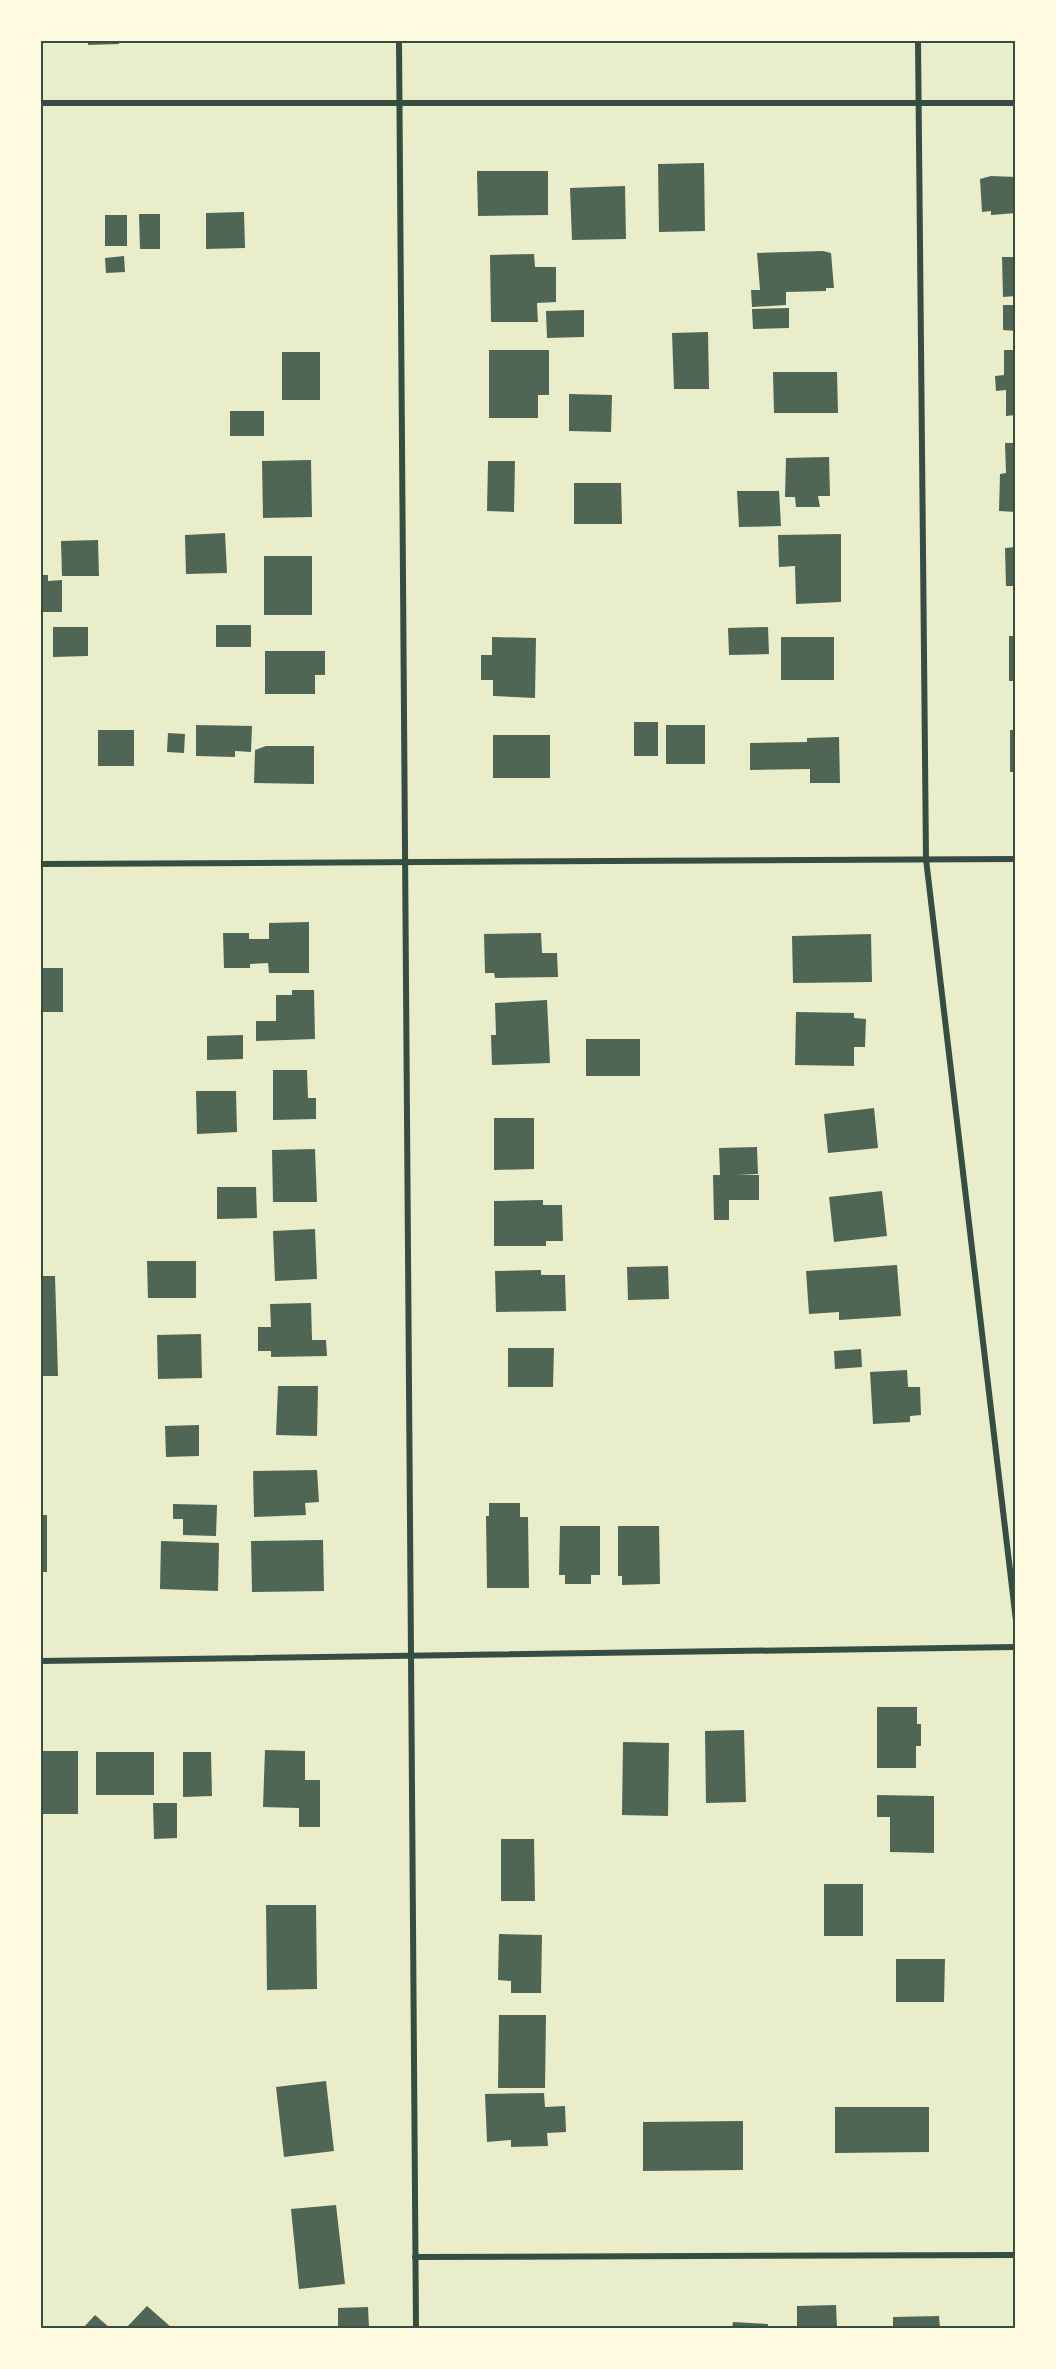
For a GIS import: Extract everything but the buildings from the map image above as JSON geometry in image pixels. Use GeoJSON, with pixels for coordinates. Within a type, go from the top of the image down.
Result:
{"type":"FeatureCollection","features":[{"type":"Feature","properties":{"kind":"street"},"geometry":{"type":"LineString","coordinates":[[399,40],[416,2328]]}},
{"type":"Feature","properties":{"kind":"street"},"geometry":{"type":"LineString","coordinates":[[918,40],[927,860],[1016,1621]]}},
{"type":"Feature","properties":{"kind":"street"},"geometry":{"type":"LineString","coordinates":[[40,103],[1016,103]]}},
{"type":"Feature","properties":{"kind":"street"},"geometry":{"type":"LineString","coordinates":[[40,864],[1016,859]]}},
{"type":"Feature","properties":{"kind":"street"},"geometry":{"type":"LineString","coordinates":[[40,1661],[1016,1647]]}},
{"type":"Feature","properties":{"kind":"street"},"geometry":{"type":"LineString","coordinates":[[415,2257],[1016,2254]]}}]}
